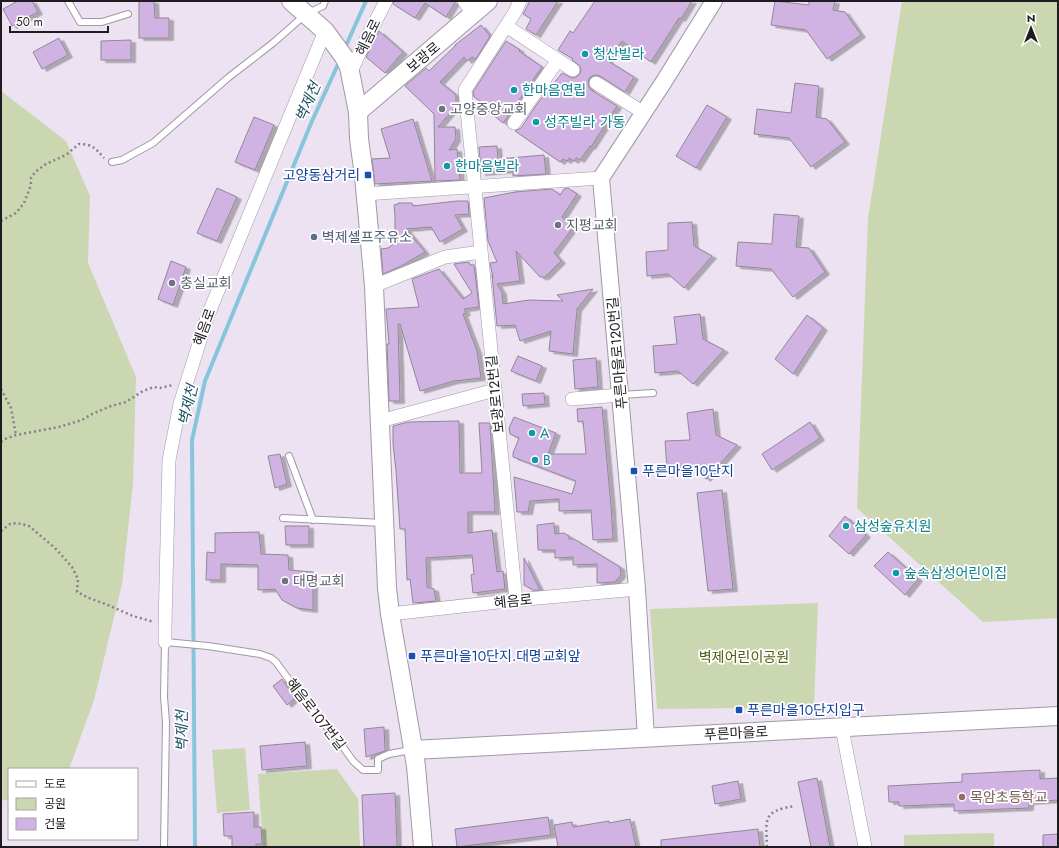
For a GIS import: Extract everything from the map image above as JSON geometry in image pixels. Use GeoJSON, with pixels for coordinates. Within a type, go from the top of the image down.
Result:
{"type":"FeatureCollection","features":[{"type":"Feature","properties":{"kind":"main road"},"geometry":{"type":"LineString","coordinates":[[291,1],[328,34],[344,57],[350,71],[358,112],[359,138],[366,194],[374,286],[387,588],[390,614],[416,766],[423,847]]}},
{"type":"Feature","properties":{"kind":"main road","name":"보광로"},"geometry":{"type":"LineString","coordinates":[[358,112],[469,8],[488,1]]}},
{"type":"Feature","properties":{"kind":"main road","name":"푸른마을로"},"geometry":{"type":"LineString","coordinates":[[413,750],[1058,716]]}},
{"type":"Feature","properties":{"kind":"street","name":"혜음로"},"geometry":{"type":"LineString","coordinates":[[350,71],[386,1]]}},
{"type":"Feature","properties":{"kind":"street","name":"보광로12번길"},"geometry":{"type":"LineString","coordinates":[[516,600],[466,90],[515,12],[520,1]]}},
{"type":"Feature","properties":{"kind":"street"},"geometry":{"type":"LineString","coordinates":[[366,194],[475,188],[602,178],[714,1]]}},
{"type":"Feature","properties":{"kind":"street"},"geometry":{"type":"LineString","coordinates":[[506,26],[574,70]]}},
{"type":"Feature","properties":{"kind":"street","name":"혜음로"},"geometry":{"type":"LineString","coordinates":[[165,642],[164,625],[169,460],[180,404],[208,315],[328,34]]}},
{"type":"Feature","properties":{"kind":"street"},"geometry":{"type":"LineString","coordinates":[[514,123],[558,60]]}},
{"type":"Feature","properties":{"kind":"street"},"geometry":{"type":"LineString","coordinates":[[596,83],[644,113]]}},
{"type":"Feature","properties":{"kind":"street","name":"푸른마을로120번길"},"geometry":{"type":"LineString","coordinates":[[602,178],[637,589],[646,738]]}},
{"type":"Feature","properties":{"kind":"street"},"geometry":{"type":"LineString","coordinates":[[374,286],[445,257],[481,252]]}},
{"type":"Feature","properties":{"kind":"street"},"geometry":{"type":"LineString","coordinates":[[380,422],[495,390]]}},
{"type":"Feature","properties":{"kind":"street"},"geometry":{"type":"LineString","coordinates":[[572,399],[620,395]]}},
{"type":"Feature","properties":{"kind":"street","name":"혜음로"},"geometry":{"type":"LineString","coordinates":[[390,614],[516,600],[637,589]]}},
{"type":"Feature","properties":{"kind":"street"},"geometry":{"type":"LineString","coordinates":[[842,728],[865,847]]}},
{"type":"Feature","properties":{"kind":"lane"},"geometry":{"type":"LineString","coordinates":[[68,1],[80,22],[102,22],[128,14]]}},
{"type":"Feature","properties":{"kind":"lane"},"geometry":{"type":"LineString","coordinates":[[112,162],[122,160],[153,143],[230,76],[306,14],[323,6],[325,1]]}},
{"type":"Feature","properties":{"kind":"lane"},"geometry":{"type":"LineString","coordinates":[[620,395],[653,393]]}},
{"type":"Feature","properties":{"kind":"lane"},"geometry":{"type":"LineString","coordinates":[[289,456],[313,520]]}},
{"type":"Feature","properties":{"kind":"lane"},"geometry":{"type":"LineString","coordinates":[[283,518],[384,523]]}},
{"type":"Feature","properties":{"kind":"lane"},"geometry":{"type":"LineString","coordinates":[[164,847],[166,722],[164,697],[165,642]]}},
{"type":"Feature","properties":{"kind":"lane","name":"혜음로107번길"},"geometry":{"type":"LineString","coordinates":[[165,642],[208,646],[260,654],[271,658],[276,662],[310,708],[336,737],[353,761],[363,770],[378,770],[378,759],[389,754],[413,750]]}},
{"type":"Feature","properties":{"kind":"path"},"geometry":{"type":"LineString","coordinates":[[1,221],[16,213],[24,203],[31,186],[31,178],[35,172],[46,164],[66,156],[79,144],[88,144],[95,148],[104,158],[112,162]]}},
{"type":"Feature","properties":{"kind":"path"},"geometry":{"type":"LineString","coordinates":[[1,442],[16,435],[59,427],[82,420],[111,406],[126,402],[143,391],[154,387],[160,388],[179,384],[189,373]]}},
{"type":"Feature","properties":{"kind":"path"},"geometry":{"type":"LineString","coordinates":[[1,389],[12,408],[16,435]]}},
{"type":"Feature","properties":{"kind":"path"},"geometry":{"type":"LineString","coordinates":[[1,531],[10,524],[17,523],[29,526],[55,548],[72,567],[78,579],[77,592],[133,616],[164,625]]}},
{"type":"Feature","properties":{"kind":"path"},"geometry":{"type":"LineString","coordinates":[[767,847],[768,818],[774,812],[782,808],[795,806]]}},
{"type":"Feature","properties":{"kind":"green space"},"geometry":{"type":"Polygon","coordinates":[[[902,1],[1058,1],[1058,618],[983,622],[857,508],[868,219],[902,1]]]}},
{"type":"Feature","properties":{"kind":"green space"},"geometry":{"type":"Polygon","coordinates":[[[1,91],[66,141],[90,196],[88,263],[136,377],[133,484],[122,584],[94,700],[69,768],[8,768],[8,801],[1,799],[1,91]]]}},
{"type":"Feature","properties":{"kind":"green space","name":"벽제어린이공원"},"geometry":{"type":"Polygon","coordinates":[[[818,603],[814,707],[657,709],[650,609],[818,603]]]}},
{"type":"Feature","properties":{"kind":"green space"},"geometry":{"type":"Polygon","coordinates":[[[245,748],[250,810],[217,813],[212,750],[245,748]]]}},
{"type":"Feature","properties":{"kind":"green space"},"geometry":{"type":"Polygon","coordinates":[[[337,769],[358,799],[360,847],[263,847],[258,774],[337,769]]]}},
{"type":"Feature","properties":{"kind":"green space"},"geometry":{"type":"Polygon","coordinates":[[[994,833],[994,847],[904,847],[904,835],[994,833]]]}},
{"type":"Feature","properties":{"kind":"building"},"geometry":{"type":"Polygon","coordinates":[[[18,1],[32,1],[38,12],[12,26],[3,9],[18,1]]]}},
{"type":"Feature","properties":{"kind":"building"},"geometry":{"type":"Polygon","coordinates":[[[139,1],[154,1],[155,18],[169,18],[169,38],[139,38],[139,1]]]}},
{"type":"Feature","properties":{"kind":"building"},"geometry":{"type":"Polygon","coordinates":[[[394,1],[456,1],[446,17],[425,3],[415,18],[393,4],[394,1]]]}},
{"type":"Feature","properties":{"kind":"building"},"geometry":{"type":"Polygon","coordinates":[[[530,1],[558,1],[536,35],[526,29],[531,19],[523,14],[530,1]]]}},
{"type":"Feature","properties":{"kind":"building"},"geometry":{"type":"Polygon","coordinates":[[[595,1],[692,1],[681,19],[679,18],[651,62],[622,41],[608,61],[634,77],[625,92],[600,76],[596,75],[589,78],[588,83],[591,90],[617,106],[591,147],[590,146],[580,160],[576,158],[574,161],[569,158],[567,161],[563,159],[560,162],[515,131],[521,128],[537,104],[562,73],[572,78],[580,74],[580,66],[572,60],[573,59],[558,50],[570,31],[573,33],[595,1]]]}},
{"type":"Feature","properties":{"kind":"building"},"geometry":{"type":"Polygon","coordinates":[[[775,1],[809,5],[809,1],[835,1],[833,10],[845,12],[861,35],[827,59],[806,30],[771,25],[775,1]]]}},
{"type":"Feature","properties":{"kind":"building"},"geometry":{"type":"Polygon","coordinates":[[[481,25],[490,36],[476,59],[472,57],[467,61],[464,57],[440,82],[456,95],[456,106],[438,127],[455,127],[456,139],[449,150],[457,149],[460,180],[435,181],[434,114],[405,86],[426,68],[429,71],[455,45],[481,25]]]}},
{"type":"Feature","properties":{"kind":"building"},"geometry":{"type":"Polygon","coordinates":[[[379,31],[403,52],[385,73],[366,57],[379,31]]]}},
{"type":"Feature","properties":{"kind":"building"},"geometry":{"type":"Polygon","coordinates":[[[59,38],[68,55],[42,69],[33,52],[59,38]]]}},
{"type":"Feature","properties":{"kind":"building"},"geometry":{"type":"Polygon","coordinates":[[[131,40],[131,60],[101,60],[101,41],[131,40]]]}},
{"type":"Feature","properties":{"kind":"building"},"geometry":{"type":"Polygon","coordinates":[[[506,41],[542,67],[503,123],[488,111],[490,108],[474,97],[473,92],[506,41]]]}},
{"type":"Feature","properties":{"kind":"building"},"geometry":{"type":"Polygon","coordinates":[[[795,83],[819,86],[816,117],[827,119],[845,142],[811,167],[789,138],[754,134],[757,109],[791,113],[795,83]]]}},
{"type":"Feature","properties":{"kind":"building"},"geometry":{"type":"Polygon","coordinates":[[[707,105],[727,117],[696,168],[676,156],[707,105]]]}},
{"type":"Feature","properties":{"kind":"building"},"geometry":{"type":"Polygon","coordinates":[[[254,117],[274,125],[255,170],[235,162],[254,117]]]}},
{"type":"Feature","properties":{"kind":"building"},"geometry":{"type":"Polygon","coordinates":[[[413,119],[432,181],[375,184],[372,159],[390,158],[381,129],[413,119]]]}},
{"type":"Feature","properties":{"kind":"building"},"geometry":{"type":"Polygon","coordinates":[[[497,146],[498,159],[544,155],[546,174],[513,176],[513,170],[481,173],[479,147],[497,146]]]}},
{"type":"Feature","properties":{"kind":"building"},"geometry":{"type":"Polygon","coordinates":[[[217,188],[237,197],[217,241],[197,233],[217,188]]]}},
{"type":"Feature","properties":{"kind":"building"},"geometry":{"type":"Polygon","coordinates":[[[568,188],[577,194],[562,217],[574,226],[554,253],[561,261],[545,277],[540,277],[516,251],[520,281],[497,284],[502,292],[503,304],[529,300],[563,301],[557,295],[593,289],[577,309],[573,354],[549,351],[551,331],[520,341],[515,325],[497,326],[492,275],[493,278],[490,263],[497,262],[488,241],[484,198],[515,192],[552,189],[560,195],[564,189],[568,188]]]}},
{"type":"Feature","properties":{"kind":"building"},"geometry":{"type":"Polygon","coordinates":[[[468,201],[469,214],[455,215],[463,229],[440,242],[431,227],[406,229],[425,252],[401,266],[383,274],[381,249],[388,248],[395,243],[394,205],[398,203],[412,203],[413,206],[468,201]]]}},
{"type":"Feature","properties":{"kind":"building"},"geometry":{"type":"Polygon","coordinates":[[[774,214],[799,216],[796,247],[809,248],[825,272],[793,297],[771,269],[736,266],[738,242],[772,244],[774,214]]]}},
{"type":"Feature","properties":{"kind":"building"},"geometry":{"type":"Polygon","coordinates":[[[692,222],[694,246],[712,256],[684,288],[668,274],[647,276],[646,252],[668,250],[668,223],[692,222]]]}},
{"type":"Feature","properties":{"kind":"building","name":"충실교회"},"geometry":{"type":"Polygon","coordinates":[[[171,261],[186,267],[173,305],[158,299],[171,261]]]}},
{"type":"Feature","properties":{"kind":"building"},"geometry":{"type":"Polygon","coordinates":[[[469,262],[470,265],[474,265],[479,307],[464,309],[466,313],[463,314],[477,351],[481,378],[454,381],[420,391],[400,324],[398,324],[400,401],[389,401],[387,344],[389,344],[386,309],[419,307],[412,279],[439,269],[463,299],[472,293],[454,264],[469,262]]]}},
{"type":"Feature","properties":{"kind":"building"},"geometry":{"type":"Polygon","coordinates":[[[700,314],[703,339],[724,350],[693,384],[678,371],[655,373],[653,346],[677,344],[674,317],[700,314]]]}},
{"type":"Feature","properties":{"kind":"building"},"geometry":{"type":"Polygon","coordinates":[[[807,315],[823,328],[793,374],[775,359],[807,315]]]}},
{"type":"Feature","properties":{"kind":"building"},"geometry":{"type":"Polygon","coordinates":[[[518,356],[542,366],[536,381],[511,371],[518,356]]]}},
{"type":"Feature","properties":{"kind":"building"},"geometry":{"type":"Polygon","coordinates":[[[596,358],[598,387],[575,389],[573,360],[596,358]]]}},
{"type":"Feature","properties":{"kind":"building"},"geometry":{"type":"Polygon","coordinates":[[[544,393],[545,404],[523,406],[522,394],[544,393]]]}},
{"type":"Feature","properties":{"kind":"building"},"geometry":{"type":"Polygon","coordinates":[[[602,407],[613,539],[593,540],[591,510],[559,511],[559,499],[530,501],[528,512],[517,512],[514,477],[572,494],[576,481],[513,457],[513,453],[519,438],[510,434],[509,428],[514,417],[556,433],[548,454],[586,454],[583,421],[578,422],[577,409],[602,407]]]}},
{"type":"Feature","properties":{"kind":"building"},"geometry":{"type":"Polygon","coordinates":[[[713,409],[716,435],[737,445],[706,479],[691,466],[667,469],[665,441],[690,440],[687,413],[713,409]]]}},
{"type":"Feature","properties":{"kind":"building"},"geometry":{"type":"Polygon","coordinates":[[[459,421],[460,473],[482,473],[479,423],[490,423],[495,512],[468,512],[468,533],[492,530],[497,572],[503,571],[505,589],[473,593],[471,575],[474,574],[472,555],[426,558],[427,587],[434,589],[436,601],[413,603],[410,579],[407,580],[405,529],[400,529],[393,444],[393,426],[408,422],[459,421]]]}},
{"type":"Feature","properties":{"kind":"building"},"geometry":{"type":"Polygon","coordinates":[[[810,422],[820,438],[772,470],[762,454],[810,422]]]}},
{"type":"Feature","properties":{"kind":"building"},"geometry":{"type":"Polygon","coordinates":[[[280,454],[287,484],[275,488],[268,456],[280,454]]]}},
{"type":"Feature","properties":{"kind":"building"},"geometry":{"type":"Polygon","coordinates":[[[722,490],[733,589],[708,591],[697,493],[722,490]]]}},
{"type":"Feature","properties":{"kind":"building","name":"삼성숲유치원"},"geometry":{"type":"Polygon","coordinates":[[[845,516],[866,535],[849,554],[829,536],[845,516]]]}},
{"type":"Feature","properties":{"kind":"building"},"geometry":{"type":"Polygon","coordinates":[[[554,523],[555,534],[564,533],[569,536],[569,539],[574,539],[620,567],[621,575],[615,582],[597,583],[597,564],[573,565],[573,557],[555,558],[555,550],[538,550],[537,525],[554,523]]]}},
{"type":"Feature","properties":{"kind":"building"},"geometry":{"type":"Polygon","coordinates":[[[285,526],[309,526],[309,545],[286,545],[285,526]]]}},
{"type":"Feature","properties":{"kind":"building"},"geometry":{"type":"Polygon","coordinates":[[[259,532],[261,554],[288,555],[289,570],[313,572],[313,610],[297,608],[282,600],[275,589],[258,590],[258,565],[221,564],[221,580],[206,580],[207,552],[215,553],[215,533],[259,532]]]}},
{"type":"Feature","properties":{"kind":"building","name":"숲속삼성어린이집"},"geometry":{"type":"Polygon","coordinates":[[[888,552],[918,579],[905,595],[874,566],[888,552]]]}},
{"type":"Feature","properties":{"kind":"building"},"geometry":{"type":"Polygon","coordinates":[[[524,558],[540,590],[533,590],[524,585],[524,558]]]}},
{"type":"Feature","properties":{"kind":"building"},"geometry":{"type":"Polygon","coordinates":[[[282,679],[295,698],[287,705],[273,686],[282,679]]]}},
{"type":"Feature","properties":{"kind":"building"},"geometry":{"type":"Polygon","coordinates":[[[384,727],[385,751],[366,757],[364,729],[384,727]]]}},
{"type":"Feature","properties":{"kind":"building"},"geometry":{"type":"Polygon","coordinates":[[[305,742],[307,766],[262,770],[260,746],[305,742]]]}},
{"type":"Feature","properties":{"kind":"building"},"geometry":{"type":"Polygon","coordinates":[[[1040,770],[1040,779],[1058,778],[1058,800],[1029,802],[1029,808],[954,811],[954,804],[899,806],[899,802],[889,802],[888,786],[962,782],[962,774],[1040,770]]]}},
{"type":"Feature","properties":{"kind":"building"},"geometry":{"type":"Polygon","coordinates":[[[817,778],[830,847],[811,847],[798,782],[817,778]]]}},
{"type":"Feature","properties":{"kind":"building"},"geometry":{"type":"Polygon","coordinates":[[[738,781],[741,799],[715,804],[712,786],[738,781]]]}},
{"type":"Feature","properties":{"kind":"building"},"geometry":{"type":"Polygon","coordinates":[[[395,793],[397,847],[364,847],[362,795],[395,793]]]}},
{"type":"Feature","properties":{"kind":"building"},"geometry":{"type":"Polygon","coordinates":[[[254,812],[254,827],[261,827],[262,844],[256,844],[256,847],[232,847],[232,836],[224,836],[223,814],[254,812]]]}},
{"type":"Feature","properties":{"kind":"building"},"geometry":{"type":"Polygon","coordinates":[[[548,817],[551,835],[457,847],[455,829],[548,817]]]}},
{"type":"Feature","properties":{"kind":"building"},"geometry":{"type":"Polygon","coordinates":[[[630,819],[636,847],[558,847],[554,825],[572,822],[573,827],[630,819]]]}},
{"type":"Feature","properties":{"kind":"building"},"geometry":{"type":"Polygon","coordinates":[[[758,829],[760,847],[661,847],[661,840],[758,829]]]}},
{"type":"Feature","properties":{"kind":"building"},"geometry":{"type":"Polygon","coordinates":[[[1058,834],[1058,847],[1043,847],[1043,835],[1058,834]]]}},
{"type":"Feature","properties":{"kind":"waterway","name":"벽제천"},"geometry":{"type":"LineString","coordinates":[[344,50],[366,1]]}},
{"type":"Feature","properties":{"kind":"waterway","name":"벽제천"},"geometry":{"type":"LineString","coordinates":[[195,847],[192,440],[205,381],[312,121],[340,60]]}},
{"type":"Feature","properties":{"kind":"place","name":"청산빌라"},"geometry":{"type":"Point","coordinates":[585,54]}},
{"type":"Feature","properties":{"kind":"place","name":"한마음연립"},"geometry":{"type":"Point","coordinates":[514,90]}},
{"type":"Feature","properties":{"kind":"place","name":"고양중앙교회"},"geometry":{"type":"Point","coordinates":[442,109]}},
{"type":"Feature","properties":{"kind":"place","name":"성주빌라 가동"},"geometry":{"type":"Point","coordinates":[536,122]}},
{"type":"Feature","properties":{"kind":"place","name":"한마음빌라"},"geometry":{"type":"Point","coordinates":[447,166]}},
{"type":"Feature","properties":{"kind":"place","name":"고양동삼거리"},"geometry":{"type":"Point","coordinates":[368,175]}},
{"type":"Feature","properties":{"kind":"place","name":"지평교회"},"geometry":{"type":"Point","coordinates":[558,225]}},
{"type":"Feature","properties":{"kind":"place","name":"벽제셀프주유소"},"geometry":{"type":"Point","coordinates":[314,237]}},
{"type":"Feature","properties":{"kind":"place","name":"충실교회"},"geometry":{"type":"Point","coordinates":[172,283]}},
{"type":"Feature","properties":{"kind":"place","name":"A"},"geometry":{"type":"Point","coordinates":[532,433]}},
{"type":"Feature","properties":{"kind":"place","name":"B"},"geometry":{"type":"Point","coordinates":[535,460]}},
{"type":"Feature","properties":{"kind":"place","name":"푸른마을10단지"},"geometry":{"type":"Point","coordinates":[634,471]}},
{"type":"Feature","properties":{"kind":"place","name":"삼성숲유치원"},"geometry":{"type":"Point","coordinates":[846,526]}},
{"type":"Feature","properties":{"kind":"place","name":"숲속삼성어린이집"},"geometry":{"type":"Point","coordinates":[896,573]}},
{"type":"Feature","properties":{"kind":"place","name":"대명교회"},"geometry":{"type":"Point","coordinates":[285,581]}},
{"type":"Feature","properties":{"kind":"place","name":"푸른마을10단지.대명교회앞"},"geometry":{"type":"Point","coordinates":[412,656]}},
{"type":"Feature","properties":{"kind":"place","name":"푸른마을10단지입구"},"geometry":{"type":"Point","coordinates":[739,710]}},
{"type":"Feature","properties":{"kind":"place","name":"목암초등학교"},"geometry":{"type":"Point","coordinates":[962,797]}}]}
